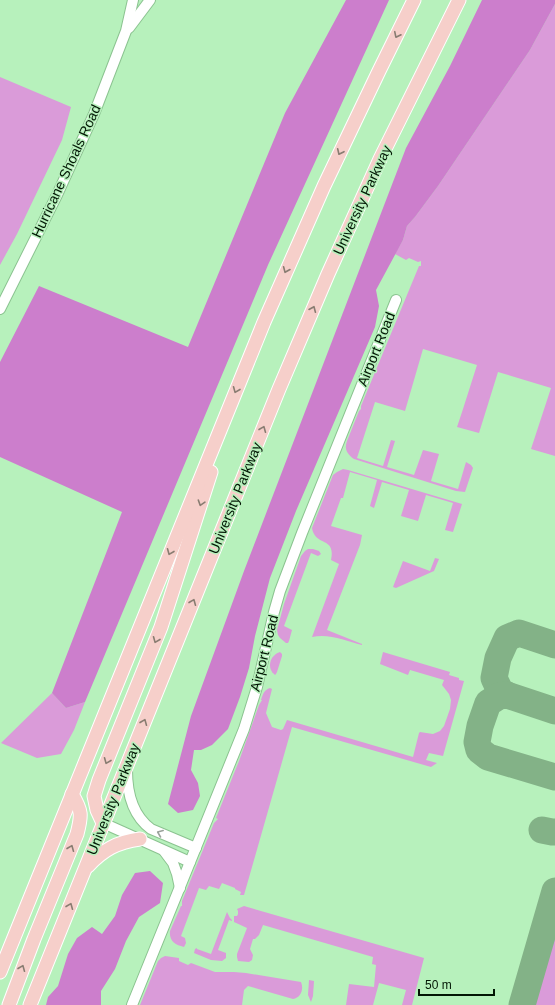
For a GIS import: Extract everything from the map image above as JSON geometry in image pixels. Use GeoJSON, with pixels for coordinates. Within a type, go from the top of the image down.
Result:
{"type":"FeatureCollection","features":[{"type":"Feature","properties":{"kind":"highway"},"geometry":{"type":"LineString","coordinates":[[0,972],[267,316],[321,193],[414,0]]}},
{"type":"Feature","properties":{"kind":"highway","name":"University Parkway"},"geometry":{"type":"LineString","coordinates":[[30,1005],[279,388],[380,159],[459,0]]}},
{"type":"Feature","properties":{"kind":"highway"},"geometry":{"type":"LineString","coordinates":[[103,823],[97,810],[94,796],[99,780],[161,628],[212,469],[222,425]]}},
{"type":"Feature","properties":{"kind":"highway"},"geometry":{"type":"LineString","coordinates":[[9,1005],[31,946],[77,834],[81,819],[79,806],[72,794]]}},
{"type":"Feature","properties":{"kind":"highway"},"geometry":{"type":"LineString","coordinates":[[84,871],[102,853],[110,848],[120,843],[140,839]]}},
{"type":"Feature","properties":{"kind":"street","name":"Hurricane Shoals Road"},"geometry":{"type":"LineString","coordinates":[[0,309],[57,194],[94,114],[126,31],[133,0]]}},
{"type":"Feature","properties":{"kind":"street","name":"Hurricane Shoals Road"},"geometry":{"type":"LineString","coordinates":[[126,31],[150,0]]}},
{"type":"Feature","properties":{"kind":"street","name":"Airport Road"},"geometry":{"type":"LineString","coordinates":[[132,1005],[241,735],[250,710],[282,584],[396,300]]}},
{"type":"Feature","properties":{"kind":"street"},"geometry":{"type":"LineString","coordinates":[[127,765],[128,793],[135,810],[145,824],[150,829],[196,848]]}},
{"type":"Feature","properties":{"kind":"street"},"geometry":{"type":"LineString","coordinates":[[103,823],[190,862]]}},
{"type":"Feature","properties":{"kind":"street"},"geometry":{"type":"LineString","coordinates":[[162,850],[173,863],[180,888]]}},
{"type":"Feature","properties":{"kind":"shaded area"},"geometry":{"type":"Polygon","coordinates":[[[346,0],[389,0],[268,265],[85,702],[66,708],[52,693],[122,512],[0,457],[0,362],[39,286],[188,347],[285,113],[346,0]]]}},
{"type":"Feature","properties":{"kind":"shaded area"},"geometry":{"type":"Polygon","coordinates":[[[482,0],[555,0],[555,4],[530,50],[438,186],[407,226],[403,240],[376,290],[379,306],[375,327],[296,511],[270,578],[255,636],[249,668],[228,729],[212,745],[201,750],[194,750],[191,770],[198,783],[200,796],[193,810],[178,813],[168,804],[191,716],[244,571],[406,148],[450,66],[482,0]]]}},
{"type":"Feature","properties":{"kind":"shaded area"},"geometry":{"type":"Polygon","coordinates":[[[555,4],[555,456],[531,449],[551,388],[498,372],[479,433],[457,427],[477,365],[423,349],[405,411],[375,402],[357,458],[383,466],[391,440],[395,441],[387,467],[414,475],[423,450],[439,454],[431,481],[458,489],[466,462],[473,468],[465,492],[456,491],[354,459],[347,451],[347,441],[419,266],[421,266],[421,261],[418,262],[409,258],[406,260],[395,254],[403,240],[407,226],[438,186],[530,50],[555,4]]]}},
{"type":"Feature","properties":{"kind":"shaded area"},"geometry":{"type":"Polygon","coordinates":[[[0,77],[71,107],[62,140],[17,234],[0,265],[0,77]]]}},
{"type":"Feature","properties":{"kind":"shaded area"},"geometry":{"type":"Polygon","coordinates":[[[343,469],[462,504],[453,532],[445,530],[453,503],[426,495],[418,521],[401,516],[409,490],[382,482],[374,508],[370,506],[377,480],[350,472],[343,498],[341,498],[331,526],[362,535],[360,545],[327,630],[362,645],[325,636],[312,637],[339,564],[331,560],[331,548],[328,544],[317,538],[312,528],[333,475],[343,469]]]}},
{"type":"Feature","properties":{"kind":"shaded area"},"geometry":{"type":"Polygon","coordinates":[[[308,549],[319,551],[321,554],[318,556],[311,553],[284,626],[292,630],[289,641],[286,643],[280,638],[277,630],[284,604],[301,556],[308,549]]]}},
{"type":"Feature","properties":{"kind":"shaded area"},"geometry":{"type":"Polygon","coordinates":[[[435,558],[439,559],[434,571],[396,588],[393,587],[403,561],[430,571],[435,558]]]}},
{"type":"Feature","properties":{"kind":"shaded area"},"geometry":{"type":"Polygon","coordinates":[[[280,652],[282,656],[275,675],[272,672],[270,662],[274,656],[280,652]]]}},
{"type":"Feature","properties":{"kind":"shaded area"},"geometry":{"type":"Polygon","coordinates":[[[383,652],[450,672],[449,675],[464,681],[443,756],[429,753],[426,760],[437,763],[431,767],[292,727],[244,895],[240,895],[241,892],[235,888],[222,883],[219,889],[209,886],[206,890],[199,888],[181,936],[185,938],[186,943],[184,947],[175,944],[170,937],[170,931],[182,906],[182,901],[214,823],[218,819],[216,818],[262,700],[262,696],[266,690],[270,688],[272,689],[266,713],[272,727],[281,730],[283,729],[287,720],[413,757],[420,732],[433,734],[440,731],[444,726],[450,709],[451,700],[449,694],[442,685],[444,680],[410,670],[408,675],[380,664],[383,652]]]}},
{"type":"Feature","properties":{"kind":"shaded area"},"geometry":{"type":"Polygon","coordinates":[[[52,693],[66,708],[85,702],[74,730],[61,754],[37,758],[1,743],[52,693]]]}},
{"type":"Feature","properties":{"kind":"shaded area"},"geometry":{"type":"Polygon","coordinates":[[[150,871],[163,883],[160,903],[139,917],[126,941],[115,969],[101,991],[101,1005],[46,1005],[48,997],[58,986],[68,954],[77,938],[92,927],[102,934],[115,916],[122,895],[135,873],[150,871]]]}},
{"type":"Feature","properties":{"kind":"shaded area"},"geometry":{"type":"Polygon","coordinates":[[[244,906],[424,958],[412,1005],[402,1005],[406,990],[379,983],[373,1005],[346,1005],[349,984],[374,987],[376,965],[372,964],[373,957],[263,925],[259,935],[253,939],[250,949],[253,955],[252,960],[249,962],[238,961],[237,954],[247,928],[234,922],[234,916],[237,916],[238,914],[237,909],[244,906]]]}},
{"type":"Feature","properties":{"kind":"shaded area"},"geometry":{"type":"Polygon","coordinates":[[[227,912],[232,921],[229,920],[218,950],[226,953],[226,958],[222,961],[211,960],[194,953],[195,949],[197,948],[211,954],[227,912]]]}},
{"type":"Feature","properties":{"kind":"shaded area"},"geometry":{"type":"Polygon","coordinates":[[[555,914],[555,1005],[528,1005],[555,914]]]}},
{"type":"Feature","properties":{"kind":"shaded area"},"geometry":{"type":"Polygon","coordinates":[[[165,956],[179,958],[179,961],[188,965],[191,963],[215,972],[246,973],[301,982],[302,990],[298,997],[293,999],[248,986],[244,990],[242,1005],[140,1005],[158,961],[165,956]]]}},
{"type":"Feature","properties":{"kind":"shaded area"},"geometry":{"type":"Polygon","coordinates":[[[309,980],[314,981],[311,1002],[308,995],[309,980]]]}},
{"type":"Feature","properties":{"kind":"taxiway"},"geometry":{"type":"LineString","coordinates":[[507,695],[500,691],[494,678],[498,658],[507,638],[519,633],[555,645]]}},
{"type":"Feature","properties":{"kind":"taxiway"},"geometry":{"type":"LineString","coordinates":[[555,711],[507,695],[499,696],[488,703],[480,726],[477,742],[479,750],[488,757],[555,777]]}},
{"type":"Feature","properties":{"kind":"taxiway"},"geometry":{"type":"LineString","coordinates":[[542,830],[555,832]]}},
{"type":"Feature","properties":{"kind":"taxiway"},"geometry":{"type":"LineString","coordinates":[[522,1005],[555,891]]}}]}
